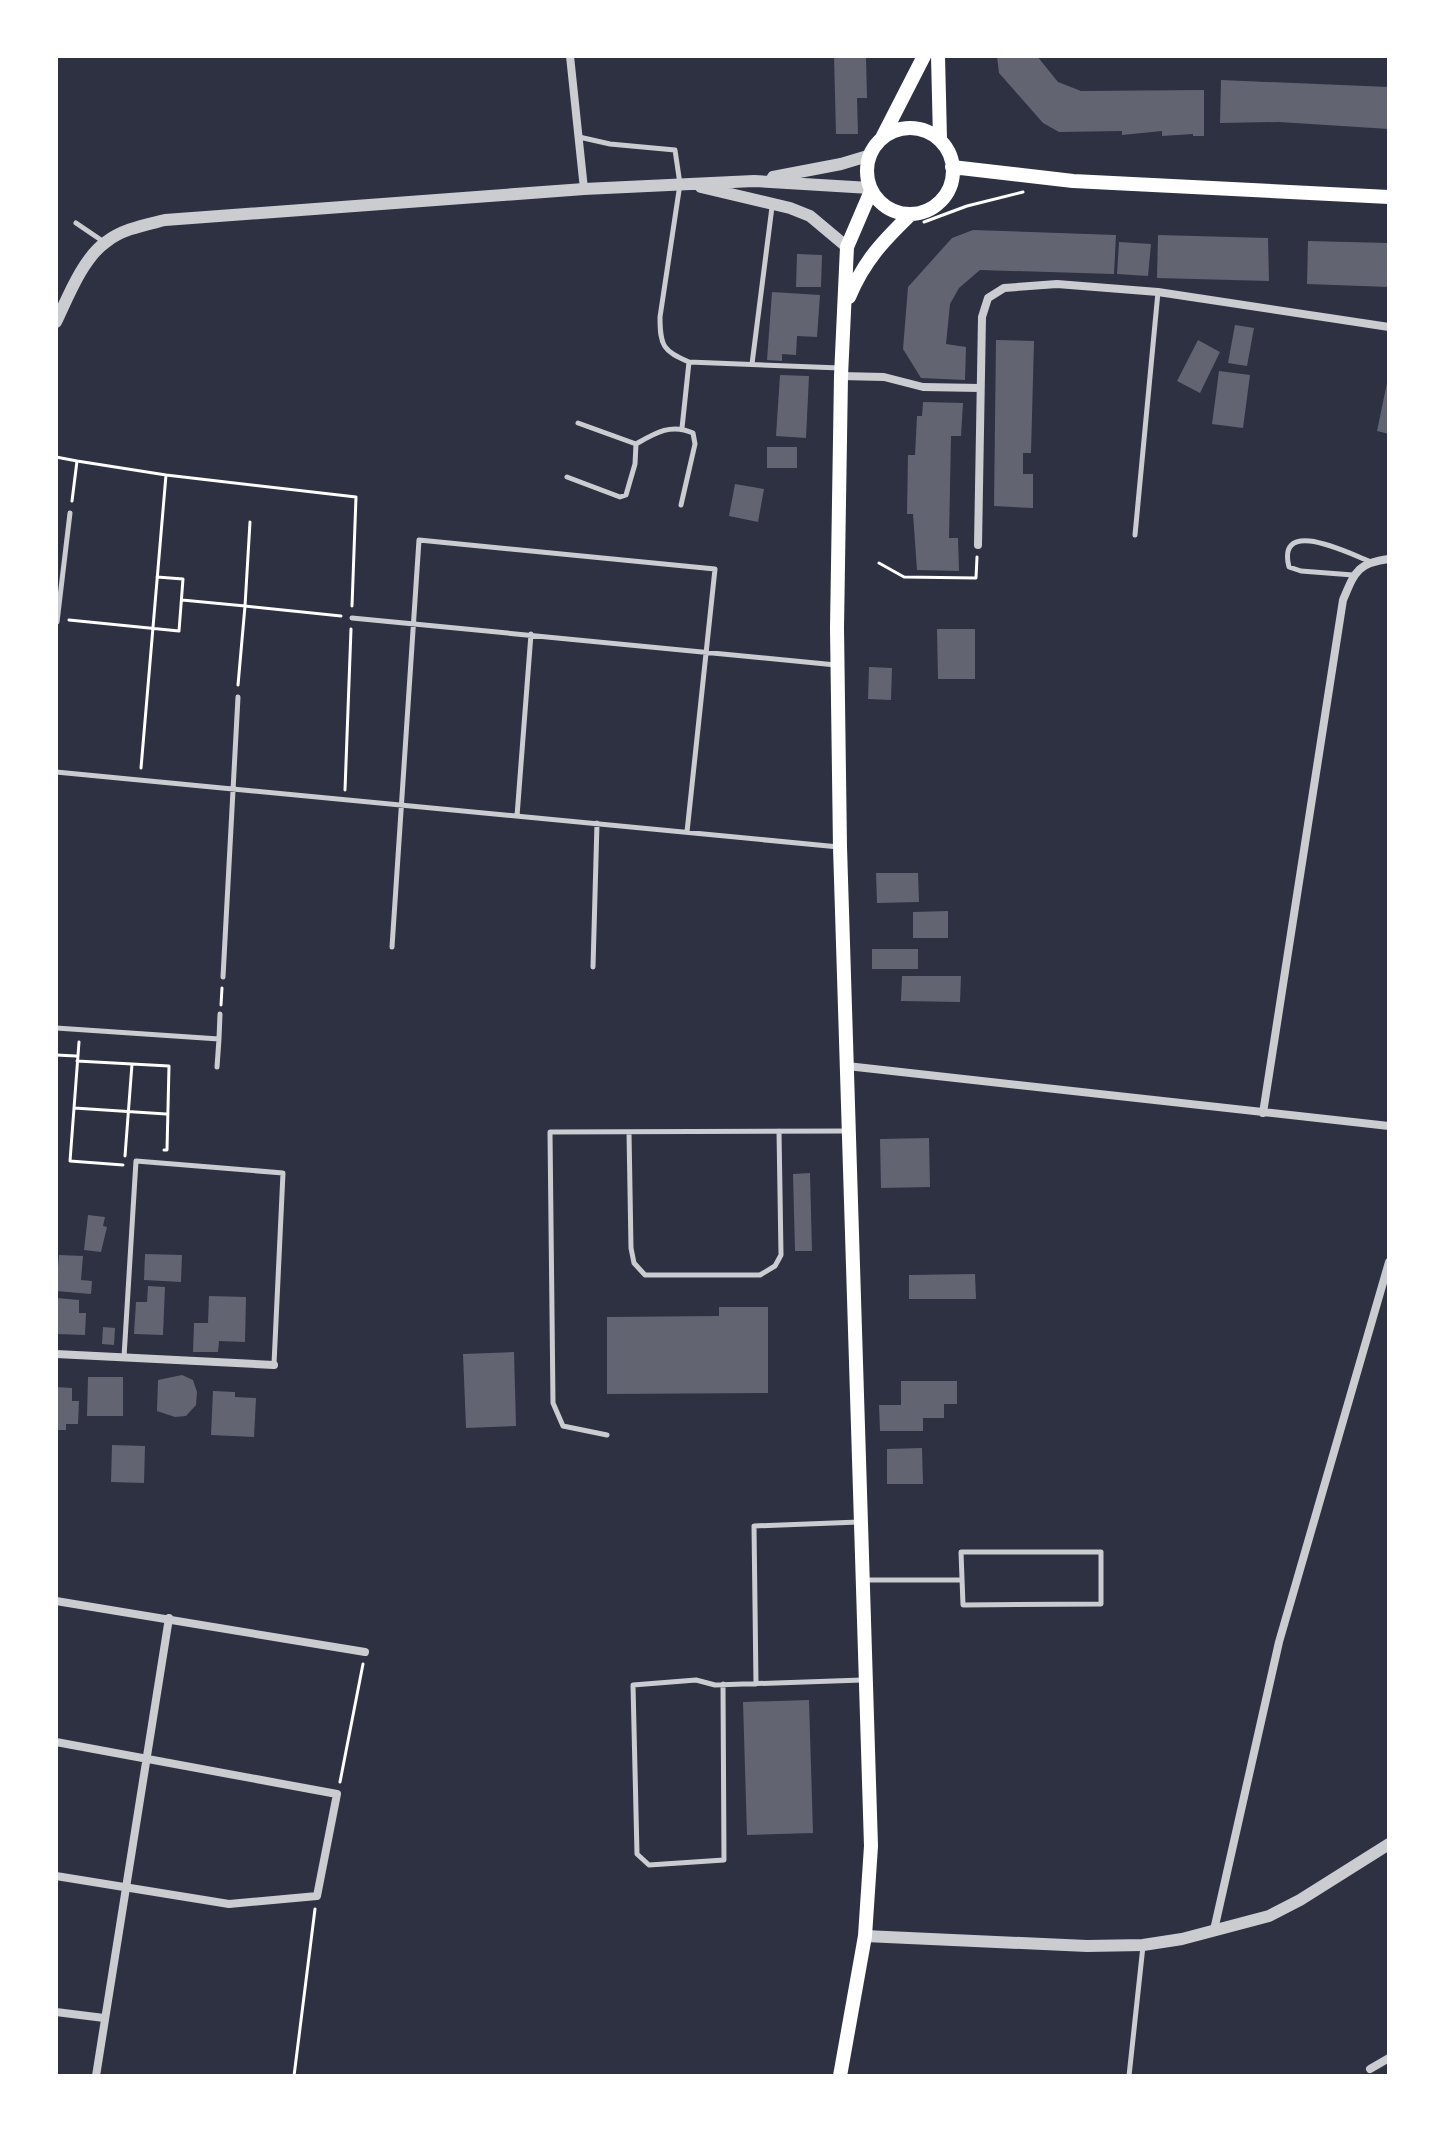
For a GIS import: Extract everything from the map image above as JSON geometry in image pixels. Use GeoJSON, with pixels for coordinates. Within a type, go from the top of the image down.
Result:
{"type":"FeatureCollection","features":[{"type":"Feature","properties":{"kind":"main road"},"geometry":{"type":"LineString","coordinates":[[840,2076],[865,1936],[871,1846],[840,847],[838,665],[847,247],[870,189],[868,172],[871,155],[924,56]]}},
{"type":"Feature","properties":{"kind":"main road"},"geometry":{"type":"LineString","coordinates":[[938,56],[940,139]]}},
{"type":"Feature","properties":{"kind":"main road"},"geometry":{"type":"LineString","coordinates":[[846,305],[869,257],[922,213],[942,202],[949,192],[952,167],[948,151],[940,139],[917,128],[891,133],[881,140]]}},
{"type":"Feature","properties":{"kind":"main road"},"geometry":{"type":"LineString","coordinates":[[952,167],[1073,181],[1389,197]]}},
{"type":"Feature","properties":{"kind":"main road"},"geometry":{"type":"LineString","coordinates":[[870,189],[892,210],[915,219]]}},
{"type":"Feature","properties":{"kind":"street"},"geometry":{"type":"LineString","coordinates":[[570,56],[584,189]]}},
{"type":"Feature","properties":{"kind":"street"},"geometry":{"type":"LineString","coordinates":[[754,181],[871,155]]}},
{"type":"Feature","properties":{"kind":"street"},"geometry":{"type":"LineString","coordinates":[[56,322],[79,275],[104,242],[133,228],[165,220],[683,184],[754,181],[870,189]]}},
{"type":"Feature","properties":{"kind":"street"},"geometry":{"type":"LineString","coordinates":[[683,184],[810,216],[847,247]]}},
{"type":"Feature","properties":{"kind":"street"},"geometry":{"type":"LineString","coordinates":[[978,545],[982,317],[988,298],[1004,288],[1057,284],[1158,292],[1389,327]]}},
{"type":"Feature","properties":{"kind":"street"},"geometry":{"type":"LineString","coordinates":[[842,372],[884,377],[923,387],[980,388]]}},
{"type":"Feature","properties":{"kind":"street"},"geometry":{"type":"LineString","coordinates":[[1263,1113],[1343,600],[1353,575],[1369,561],[1389,559]]}},
{"type":"Feature","properties":{"kind":"street"},"geometry":{"type":"LineString","coordinates":[[847,1066],[1389,1126]]}},
{"type":"Feature","properties":{"kind":"street"},"geometry":{"type":"LineString","coordinates":[[1214,1930],[1279,1642],[1389,1262]]}},
{"type":"Feature","properties":{"kind":"street"},"geometry":{"type":"LineString","coordinates":[[56,1354],[274,1365]]}},
{"type":"Feature","properties":{"kind":"street"},"geometry":{"type":"LineString","coordinates":[[56,1601],[365,1652]]}},
{"type":"Feature","properties":{"kind":"street"},"geometry":{"type":"LineString","coordinates":[[96,2076],[169,1618]]}},
{"type":"Feature","properties":{"kind":"street"},"geometry":{"type":"LineString","coordinates":[[56,1742],[337,1794],[317,1896],[229,1904],[56,1876]]}},
{"type":"Feature","properties":{"kind":"street"},"geometry":{"type":"LineString","coordinates":[[865,1936],[992,1943],[1143,1945],[1182,1939],[1269,1916],[1389,1844]]}},
{"type":"Feature","properties":{"kind":"street"},"geometry":{"type":"LineString","coordinates":[[56,2012],[104,2018]]}},
{"type":"Feature","properties":{"kind":"street"},"geometry":{"type":"LineString","coordinates":[[1370,2069],[1389,2058]]}},
{"type":"Feature","properties":{"kind":"lane"},"geometry":{"type":"LineString","coordinates":[[578,136],[610,144],[675,150],[683,184],[660,317],[663,347],[669,353],[689,362],[842,372]]}},
{"type":"Feature","properties":{"kind":"lane"},"geometry":{"type":"LineString","coordinates":[[752,364],[772,204]]}},
{"type":"Feature","properties":{"kind":"lane"},"geometry":{"type":"LineString","coordinates":[[76,223],[104,242]]}},
{"type":"Feature","properties":{"kind":"lane"},"geometry":{"type":"LineString","coordinates":[[1135,535],[1158,292]]}},
{"type":"Feature","properties":{"kind":"lane"},"geometry":{"type":"LineString","coordinates":[[682,428],[689,362]]}},
{"type":"Feature","properties":{"kind":"lane"},"geometry":{"type":"LineString","coordinates":[[578,423],[636,444],[662,430],[682,428],[693,433],[695,444],[681,505]]}},
{"type":"Feature","properties":{"kind":"lane"},"geometry":{"type":"LineString","coordinates":[[567,477],[620,497],[626,495],[635,464],[636,444]]}},
{"type":"Feature","properties":{"kind":"lane"},"geometry":{"type":"LineString","coordinates":[[56,629],[70,513]]}},
{"type":"Feature","properties":{"kind":"lane"},"geometry":{"type":"LineString","coordinates":[[392,947],[419,540],[715,569],[687,832]]}},
{"type":"Feature","properties":{"kind":"lane"},"geometry":{"type":"LineString","coordinates":[[1353,575],[1301,571],[1289,567],[1286,557],[1299,540],[1315,540],[1369,561]]}},
{"type":"Feature","properties":{"kind":"lane"},"geometry":{"type":"LineString","coordinates":[[352,618],[838,665]]}},
{"type":"Feature","properties":{"kind":"lane"},"geometry":{"type":"LineString","coordinates":[[517,816],[531,634]]}},
{"type":"Feature","properties":{"kind":"lane"},"geometry":{"type":"LineString","coordinates":[[223,977],[238,697]]}},
{"type":"Feature","properties":{"kind":"lane"},"geometry":{"type":"LineString","coordinates":[[56,772],[840,847]]}},
{"type":"Feature","properties":{"kind":"lane"},"geometry":{"type":"LineString","coordinates":[[593,967],[597,823]]}},
{"type":"Feature","properties":{"kind":"lane"},"geometry":{"type":"LineString","coordinates":[[217,1067],[220,1014]]}},
{"type":"Feature","properties":{"kind":"lane"},"geometry":{"type":"LineString","coordinates":[[56,1028],[219,1039]]}},
{"type":"Feature","properties":{"kind":"lane"},"geometry":{"type":"LineString","coordinates":[[629,1132],[631,1248],[634,1263],[645,1275],[760,1275],[775,1266],[781,1255],[779,1131]]}},
{"type":"Feature","properties":{"kind":"lane"},"geometry":{"type":"LineString","coordinates":[[607,1435],[563,1426],[553,1403],[550,1132],[849,1131]]}},
{"type":"Feature","properties":{"kind":"lane"},"geometry":{"type":"LineString","coordinates":[[124,1357],[136,1161],[283,1173],[274,1365]]}},
{"type":"Feature","properties":{"kind":"lane"},"geometry":{"type":"LineString","coordinates":[[756,1684],[754,1526],[861,1522]]}},
{"type":"Feature","properties":{"kind":"lane"},"geometry":{"type":"LineString","coordinates":[[961,1552],[1101,1552],[1101,1604],[963,1605],[962,1580],[961,1552]]}},
{"type":"Feature","properties":{"kind":"lane"},"geometry":{"type":"LineString","coordinates":[[862,1580],[962,1580]]}},
{"type":"Feature","properties":{"kind":"lane"},"geometry":{"type":"LineString","coordinates":[[723,1684],[724,1860],[649,1865],[637,1854],[633,1685],[696,1680],[756,1684],[865,1680]]}},
{"type":"Feature","properties":{"kind":"lane"},"geometry":{"type":"LineString","coordinates":[[1129,2076],[1143,1945]]}},
{"type":"Feature","properties":{"kind":"path"},"geometry":{"type":"LineString","coordinates":[[915,219],[1027,191]]}},
{"type":"Feature","properties":{"kind":"path"},"geometry":{"type":"LineString","coordinates":[[56,457],[166,475],[356,497],[345,799]]}},
{"type":"Feature","properties":{"kind":"path"},"geometry":{"type":"LineString","coordinates":[[70,513],[77,461]]}},
{"type":"Feature","properties":{"kind":"path"},"geometry":{"type":"LineString","coordinates":[[140,780],[166,475]]}},
{"type":"Feature","properties":{"kind":"path"},"geometry":{"type":"LineString","coordinates":[[238,697],[250,522]]}},
{"type":"Feature","properties":{"kind":"path"},"geometry":{"type":"LineString","coordinates":[[879,563],[904,577],[976,578],[978,545]]}},
{"type":"Feature","properties":{"kind":"path"},"geometry":{"type":"LineString","coordinates":[[57,621],[179,631],[183,579],[157,577]]}},
{"type":"Feature","properties":{"kind":"path"},"geometry":{"type":"LineString","coordinates":[[182,600],[352,618]]}},
{"type":"Feature","properties":{"kind":"path"},"geometry":{"type":"LineString","coordinates":[[220,1014],[223,977]]}},
{"type":"Feature","properties":{"kind":"path"},"geometry":{"type":"LineString","coordinates":[[80,1030],[70,1161],[125,1165],[132,1064]]}},
{"type":"Feature","properties":{"kind":"path"},"geometry":{"type":"LineString","coordinates":[[56,1055],[169,1066],[167,1150],[153,1150]]}},
{"type":"Feature","properties":{"kind":"path"},"geometry":{"type":"LineString","coordinates":[[74,1108],[168,1114]]}},
{"type":"Feature","properties":{"kind":"path"},"geometry":{"type":"LineString","coordinates":[[337,1794],[365,1652]]}},
{"type":"Feature","properties":{"kind":"path"},"geometry":{"type":"LineString","coordinates":[[294,2076],[317,1896]]}},
{"type":"Feature","properties":{"kind":"building"},"geometry":{"type":"Polygon","coordinates":[[[834,56],[866,56],[867,98],[857,98],[858,134],[836,134],[834,56]]]}},
{"type":"Feature","properties":{"kind":"building"},"geometry":{"type":"Polygon","coordinates":[[[997,56],[1037,56],[1058,82],[1081,91],[1204,90],[1204,136],[1162,136],[1162,131],[1122,135],[1122,131],[1059,132],[1043,123],[999,73],[997,56]]]}},
{"type":"Feature","properties":{"kind":"building"},"geometry":{"type":"Polygon","coordinates":[[[1221,80],[1389,87],[1389,129],[1279,122],[1220,123],[1221,80]]]}},
{"type":"Feature","properties":{"kind":"building"},"geometry":{"type":"Polygon","coordinates":[[[973,230],[1116,235],[1114,274],[980,270],[959,288],[950,304],[946,344],[966,347],[965,380],[921,378],[903,349],[908,287],[952,238],[973,230]]]}},
{"type":"Feature","properties":{"kind":"building"},"geometry":{"type":"Polygon","coordinates":[[[1158,235],[1268,238],[1269,281],[1157,278],[1158,235]]]}},
{"type":"Feature","properties":{"kind":"building"},"geometry":{"type":"Polygon","coordinates":[[[1308,241],[1389,243],[1389,287],[1307,284],[1308,241]]]}},
{"type":"Feature","properties":{"kind":"building"},"geometry":{"type":"Polygon","coordinates":[[[1119,242],[1151,244],[1148,276],[1117,274],[1119,242]]]}},
{"type":"Feature","properties":{"kind":"building"},"geometry":{"type":"Polygon","coordinates":[[[797,254],[822,255],[821,287],[796,287],[797,254]]]}},
{"type":"Feature","properties":{"kind":"building"},"geometry":{"type":"Polygon","coordinates":[[[772,292],[820,295],[817,337],[797,336],[796,355],[782,354],[782,361],[767,360],[772,292]]]}},
{"type":"Feature","properties":{"kind":"building"},"geometry":{"type":"Polygon","coordinates":[[[1235,325],[1254,328],[1247,366],[1228,363],[1235,325]]]}},
{"type":"Feature","properties":{"kind":"building"},"geometry":{"type":"Polygon","coordinates":[[[996,340],[1034,341],[1031,453],[1023,453],[1023,474],[1033,474],[1033,508],[994,506],[996,340]]]}},
{"type":"Feature","properties":{"kind":"building"},"geometry":{"type":"Polygon","coordinates":[[[1198,340],[1220,352],[1200,393],[1177,381],[1198,340]]]}},
{"type":"Feature","properties":{"kind":"building"},"geometry":{"type":"Polygon","coordinates":[[[1219,371],[1250,375],[1243,428],[1212,424],[1219,371]]]}},
{"type":"Feature","properties":{"kind":"building"},"geometry":{"type":"Polygon","coordinates":[[[780,375],[809,376],[806,438],[776,436],[780,375]]]}},
{"type":"Feature","properties":{"kind":"building"},"geometry":{"type":"Polygon","coordinates":[[[1389,378],[1389,434],[1377,431],[1389,378]]]}},
{"type":"Feature","properties":{"kind":"building"},"geometry":{"type":"Polygon","coordinates":[[[923,402],[963,403],[961,436],[951,436],[949,538],[958,538],[959,571],[917,570],[913,514],[907,514],[908,455],[915,455],[917,416],[922,416],[923,402]]]}},
{"type":"Feature","properties":{"kind":"building"},"geometry":{"type":"Polygon","coordinates":[[[767,447],[797,447],[797,468],[767,468],[767,447]]]}},
{"type":"Feature","properties":{"kind":"building"},"geometry":{"type":"Polygon","coordinates":[[[735,484],[764,489],[758,522],[729,516],[735,484]]]}},
{"type":"Feature","properties":{"kind":"building"},"geometry":{"type":"Polygon","coordinates":[[[937,629],[975,629],[975,679],[938,679],[937,629]]]}},
{"type":"Feature","properties":{"kind":"building"},"geometry":{"type":"Polygon","coordinates":[[[869,667],[892,668],[891,700],[868,699],[869,667]]]}},
{"type":"Feature","properties":{"kind":"building"},"geometry":{"type":"Polygon","coordinates":[[[876,873],[918,873],[919,902],[877,903],[876,873]]]}},
{"type":"Feature","properties":{"kind":"building"},"geometry":{"type":"Polygon","coordinates":[[[948,911],[948,938],[913,938],[913,912],[948,911]]]}},
{"type":"Feature","properties":{"kind":"building"},"geometry":{"type":"Polygon","coordinates":[[[872,949],[918,949],[918,969],[872,969],[872,949]]]}},
{"type":"Feature","properties":{"kind":"building"},"geometry":{"type":"Polygon","coordinates":[[[902,976],[961,976],[960,1002],[901,1001],[902,976]]]}},
{"type":"Feature","properties":{"kind":"building"},"geometry":{"type":"Polygon","coordinates":[[[929,1138],[930,1187],[881,1188],[880,1139],[929,1138]]]}},
{"type":"Feature","properties":{"kind":"building"},"geometry":{"type":"Polygon","coordinates":[[[810,1173],[812,1251],[795,1251],[793,1174],[810,1173]]]}},
{"type":"Feature","properties":{"kind":"building"},"geometry":{"type":"Polygon","coordinates":[[[88,1215],[105,1217],[103,1226],[107,1227],[101,1252],[84,1250],[88,1215]]]}},
{"type":"Feature","properties":{"kind":"building"},"geometry":{"type":"Polygon","coordinates":[[[145,1254],[182,1255],[181,1282],[144,1280],[145,1254]]]}},
{"type":"Feature","properties":{"kind":"building"},"geometry":{"type":"Polygon","coordinates":[[[59,1255],[83,1256],[81,1280],[92,1281],[91,1294],[56,1291],[59,1255]]]}},
{"type":"Feature","properties":{"kind":"building"},"geometry":{"type":"Polygon","coordinates":[[[975,1274],[976,1299],[909,1299],[909,1275],[975,1274]]]}},
{"type":"Feature","properties":{"kind":"building"},"geometry":{"type":"Polygon","coordinates":[[[148,1286],[165,1287],[163,1335],[134,1334],[136,1302],[147,1302],[148,1286]]]}},
{"type":"Feature","properties":{"kind":"building"},"geometry":{"type":"Polygon","coordinates":[[[209,1296],[246,1297],[245,1342],[219,1341],[218,1352],[193,1352],[194,1323],[208,1323],[209,1296]]]}},
{"type":"Feature","properties":{"kind":"building"},"geometry":{"type":"Polygon","coordinates":[[[57,1298],[79,1300],[79,1313],[86,1313],[85,1335],[56,1334],[57,1298]]]}},
{"type":"Feature","properties":{"kind":"building"},"geometry":{"type":"Polygon","coordinates":[[[719,1307],[768,1307],[768,1393],[607,1394],[607,1317],[719,1316],[719,1307]]]}},
{"type":"Feature","properties":{"kind":"building"},"geometry":{"type":"Polygon","coordinates":[[[103,1327],[115,1328],[114,1345],[102,1344],[103,1327]]]}},
{"type":"Feature","properties":{"kind":"building"},"geometry":{"type":"Polygon","coordinates":[[[514,1352],[516,1426],[466,1428],[463,1354],[514,1352]]]}},
{"type":"Feature","properties":{"kind":"building"},"geometry":{"type":"Polygon","coordinates":[[[182,1375],[193,1380],[197,1392],[196,1405],[186,1416],[175,1417],[157,1411],[158,1380],[182,1375]]]}},
{"type":"Feature","properties":{"kind":"building"},"geometry":{"type":"Polygon","coordinates":[[[88,1377],[123,1377],[123,1416],[87,1416],[88,1377]]]}},
{"type":"Feature","properties":{"kind":"building"},"geometry":{"type":"Polygon","coordinates":[[[901,1381],[957,1381],[957,1404],[944,1404],[944,1418],[923,1418],[923,1431],[880,1431],[879,1405],[901,1405],[901,1381]]]}},
{"type":"Feature","properties":{"kind":"building"},"geometry":{"type":"Polygon","coordinates":[[[56,1387],[72,1388],[72,1401],[79,1401],[78,1424],[66,1424],[66,1430],[56,1430],[56,1387]]]}},
{"type":"Feature","properties":{"kind":"building"},"geometry":{"type":"Polygon","coordinates":[[[213,1391],[235,1392],[235,1397],[256,1398],[254,1437],[211,1435],[213,1391]]]}},
{"type":"Feature","properties":{"kind":"building"},"geometry":{"type":"Polygon","coordinates":[[[112,1445],[145,1446],[144,1483],[111,1482],[112,1445]]]}},
{"type":"Feature","properties":{"kind":"building"},"geometry":{"type":"Polygon","coordinates":[[[922,1448],[923,1484],[887,1484],[887,1449],[922,1448]]]}},
{"type":"Feature","properties":{"kind":"building"},"geometry":{"type":"Polygon","coordinates":[[[809,1700],[813,1833],[747,1835],[743,1702],[809,1700]]]}}]}
